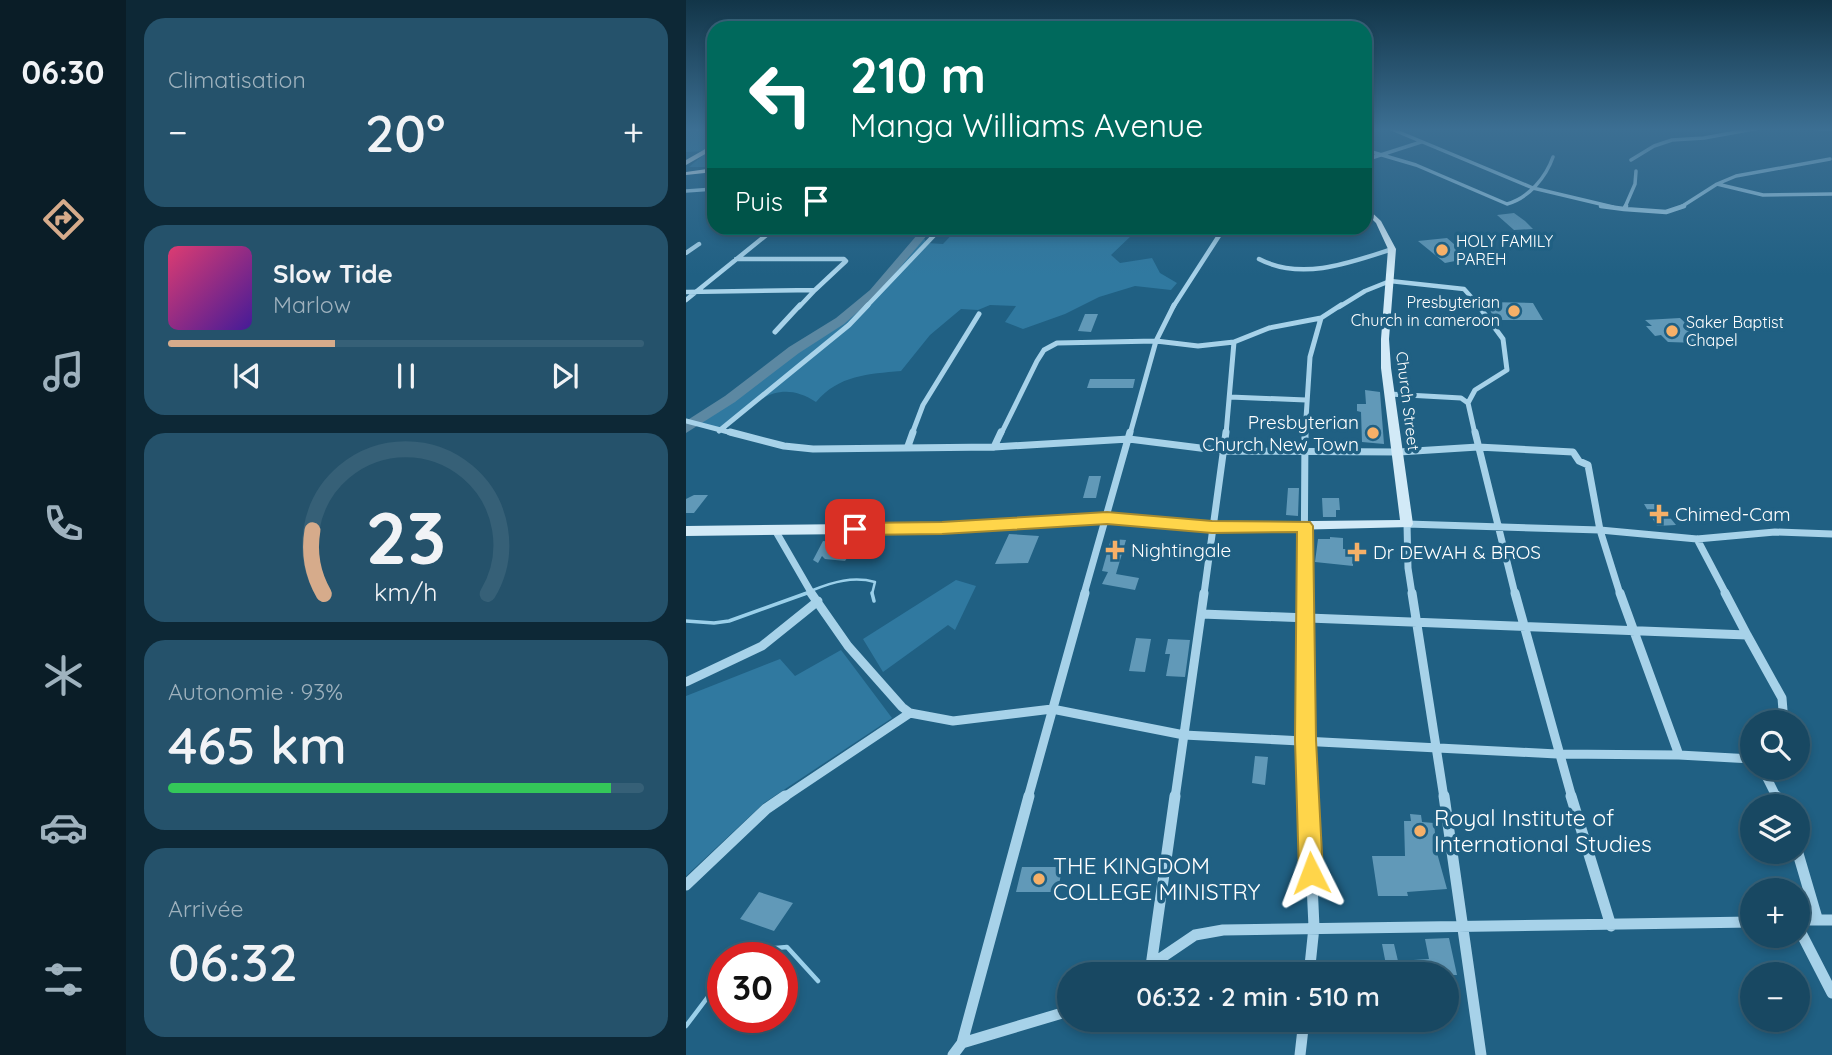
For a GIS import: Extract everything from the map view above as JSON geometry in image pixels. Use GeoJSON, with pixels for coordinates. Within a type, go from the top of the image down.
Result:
{"type":"FeatureCollection","features":[{"type":"Feature","properties":{"kind":"main road"},"geometry":{"type":"LineString","coordinates":[[1372,215],[1380,222],[1392,248]]}},
{"type":"Feature","properties":{"kind":"main road","name":"Church Street"},"geometry":{"type":"LineString","coordinates":[[1392,248],[1385,339],[1389,394],[1407,524]]}},
{"type":"Feature","properties":{"kind":"main road"},"geometry":{"type":"LineString","coordinates":[[686,531],[942,528],[1107,518],[1212,527],[1407,524]]}},
{"type":"Feature","properties":{"kind":"street"},"geometry":{"type":"LineString","coordinates":[[1446,177],[1511,204],[1544,177]]}},
{"type":"Feature","properties":{"kind":"street"},"geometry":{"type":"LineString","coordinates":[[1509,177],[1576,202],[1660,214],[1691,204],[1724,179],[1731,177]]}},
{"type":"Feature","properties":{"kind":"street"},"geometry":{"type":"LineString","coordinates":[[1624,209],[1636,177]]}},
{"type":"Feature","properties":{"kind":"street"},"geometry":{"type":"LineString","coordinates":[[1717,184],[1763,195],[1832,194]]}},
{"type":"Feature","properties":{"kind":"street"},"geometry":{"type":"LineString","coordinates":[[686,191],[707,190]]}},
{"type":"Feature","properties":{"kind":"street"},"geometry":{"type":"LineString","coordinates":[[686,300],[766,235]]}},
{"type":"Feature","properties":{"kind":"street"},"geometry":{"type":"LineString","coordinates":[[719,431],[849,325],[934,235]]}},
{"type":"Feature","properties":{"kind":"street"},"geometry":{"type":"LineString","coordinates":[[953,1055],[962,1042],[1156,341],[1170,312],[1220,235]]}},
{"type":"Feature","properties":{"kind":"street"},"geometry":{"type":"LineString","coordinates":[[686,253],[699,244]]}},
{"type":"Feature","properties":{"kind":"street"},"geometry":{"type":"LineString","coordinates":[[1259,259],[1272,266],[1294,269],[1346,262],[1392,248]]}},
{"type":"Feature","properties":{"kind":"street"},"geometry":{"type":"LineString","coordinates":[[736,260],[845,259],[846,261],[775,332]]}},
{"type":"Feature","properties":{"kind":"street"},"geometry":{"type":"LineString","coordinates":[[994,447],[1037,361],[1050,346],[1069,341],[1156,341],[1198,346],[1234,342],[1269,328],[1321,318],[1365,290],[1390,281],[1464,289],[1503,339],[1507,370],[1475,390],[1468,403],[1521,625],[1557,754],[1611,926]]}},
{"type":"Feature","properties":{"kind":"street"},"geometry":{"type":"LineString","coordinates":[[686,292],[815,290]]}},
{"type":"Feature","properties":{"kind":"street"},"geometry":{"type":"LineString","coordinates":[[908,446],[923,405],[979,314]]}},
{"type":"Feature","properties":{"kind":"street"},"geometry":{"type":"LineString","coordinates":[[1310,962],[1314,927],[1305,740],[1304,453],[1310,357],[1321,318]]}},
{"type":"Feature","properties":{"kind":"street"},"geometry":{"type":"LineString","coordinates":[[1152,962],[1224,451],[1234,342]]}},
{"type":"Feature","properties":{"kind":"street"},"geometry":{"type":"LineString","coordinates":[[1389,394],[1461,398],[1468,403]]}},
{"type":"Feature","properties":{"kind":"street"},"geometry":{"type":"LineString","coordinates":[[1230,397],[1306,400]]}},
{"type":"Feature","properties":{"kind":"street"},"geometry":{"type":"LineString","coordinates":[[686,421],[783,446],[813,449],[994,447],[1129,439],[1224,451],[1399,452],[1478,447],[1573,452],[1579,461],[1588,465],[1600,530],[1631,628],[1679,755]]}},
{"type":"Feature","properties":{"kind":"street"},"geometry":{"type":"LineString","coordinates":[[1481,1055],[1406,545],[1407,524],[1600,530],[1697,539],[1776,532],[1832,534]]}},
{"type":"Feature","properties":{"kind":"street"},"geometry":{"type":"LineString","coordinates":[[775,530],[813,595],[859,657],[892,697],[910,713],[953,721],[1052,709],[1184,735],[1557,754],[1740,758]]}},
{"type":"Feature","properties":{"kind":"street"},"geometry":{"type":"LineString","coordinates":[[1697,539],[1782,698],[1783,710]]}},
{"type":"Feature","properties":{"kind":"street"},"geometry":{"type":"LineString","coordinates":[[686,682],[762,646],[813,595]]}},
{"type":"Feature","properties":{"kind":"street"},"geometry":{"type":"LineString","coordinates":[[1202,614],[1306,621],[1631,628],[1747,635]]}},
{"type":"Feature","properties":{"kind":"street"},"geometry":{"type":"LineString","coordinates":[[686,885],[766,809],[910,713]]}},
{"type":"Feature","properties":{"kind":"street"},"geometry":{"type":"LineString","coordinates":[[1801,864],[1817,918]]}},
{"type":"Feature","properties":{"kind":"street"},"geometry":{"type":"LineString","coordinates":[[1810,920],[1832,920]]}},
{"type":"Feature","properties":{"kind":"street"},"geometry":{"type":"LineString","coordinates":[[1157,962],[1195,935],[1223,930],[1740,922]]}},
{"type":"Feature","properties":{"kind":"street"},"geometry":{"type":"LineString","coordinates":[[1810,948],[1832,993]]}},
{"type":"Feature","properties":{"kind":"street"},"geometry":{"type":"LineString","coordinates":[[962,1042],[1057,1014]]}},
{"type":"Feature","properties":{"kind":"street"},"geometry":{"type":"LineString","coordinates":[[1300,1055],[1303,1032]]}},
{"type":"Feature","properties":{"kind":"shaded area"},"geometry":{"type":"Polygon","coordinates":[[[922,235],[927,243],[943,244],[951,235],[1132,235],[1111,255],[1120,263],[1152,258],[1160,273],[1177,283],[1171,290],[1135,286],[1099,297],[1065,314],[1023,329],[1005,322],[1016,306],[990,305],[978,310],[961,309],[930,335],[901,371],[866,375],[844,381],[816,402],[788,392],[776,393],[753,404],[719,431],[686,421],[730,399],[794,350],[840,321],[874,292],[922,235]]]}},
{"type":"Feature","properties":{"kind":"shaded area"},"geometry":{"type":"Polygon","coordinates":[[[956,580],[976,586],[955,630],[948,625],[883,672],[863,639],[956,580]]]}},
{"type":"Feature","properties":{"kind":"shaded area"},"geometry":{"type":"Polygon","coordinates":[[[841,650],[892,718],[764,803],[686,876],[686,696],[780,659],[795,676],[841,650]]]}},
{"type":"Feature","properties":{"kind":"building"},"geometry":{"type":"Polygon","coordinates":[[[1514,213],[1533,229],[1514,230],[1497,215],[1514,213]]]}},
{"type":"Feature","properties":{"kind":"building","name":"HOLY FAMILY PAREH"},"geometry":{"type":"Polygon","coordinates":[[[1447,238],[1470,258],[1445,263],[1418,241],[1447,238]]]}},
{"type":"Feature","properties":{"kind":"building","name":"Presbyterian Church in cameroon"},"geometry":{"type":"Polygon","coordinates":[[[1486,302],[1533,303],[1543,320],[1495,320],[1486,302]]]}},
{"type":"Feature","properties":{"kind":"building"},"geometry":{"type":"Polygon","coordinates":[[[1085,314],[1098,314],[1091,332],[1078,331],[1085,314]]]}},
{"type":"Feature","properties":{"kind":"building","name":"Saker Baptist Chapel"},"geometry":{"type":"Polygon","coordinates":[[[1680,318],[1704,340],[1695,341],[1698,343],[1668,342],[1661,335],[1655,336],[1646,326],[1652,326],[1645,320],[1680,318]]]}},
{"type":"Feature","properties":{"kind":"building"},"geometry":{"type":"Polygon","coordinates":[[[1090,379],[1135,379],[1133,388],[1087,388],[1090,379]]]}},
{"type":"Feature","properties":{"kind":"building"},"geometry":{"type":"Polygon","coordinates":[[[1365,390],[1380,392],[1384,444],[1362,442],[1361,412],[1357,411],[1357,404],[1366,404],[1365,390]]]}},
{"type":"Feature","properties":{"kind":"building"},"geometry":{"type":"Polygon","coordinates":[[[1089,476],[1101,476],[1096,498],[1083,498],[1089,476]]]}},
{"type":"Feature","properties":{"kind":"building"},"geometry":{"type":"Polygon","coordinates":[[[1288,488],[1299,488],[1298,516],[1286,515],[1288,488]]]}},
{"type":"Feature","properties":{"kind":"building"},"geometry":{"type":"Polygon","coordinates":[[[694,495],[708,495],[694,513],[686,513],[686,499],[694,495]]]}},
{"type":"Feature","properties":{"kind":"building"},"geometry":{"type":"Polygon","coordinates":[[[1322,498],[1339,498],[1340,510],[1336,510],[1336,517],[1323,517],[1322,498]]]}},
{"type":"Feature","properties":{"kind":"building","name":"Chimed-Cam"},"geometry":{"type":"Polygon","coordinates":[[[1644,504],[1659,504],[1676,525],[1657,526],[1644,504]]]}},
{"type":"Feature","properties":{"kind":"building"},"geometry":{"type":"Polygon","coordinates":[[[1009,534],[1039,536],[1028,563],[995,564],[1009,534]]]}},
{"type":"Feature","properties":{"kind":"building"},"geometry":{"type":"Polygon","coordinates":[[[1343,538],[1343,549],[1353,549],[1353,566],[1315,562],[1318,539],[1343,538]]]}},
{"type":"Feature","properties":{"kind":"building"},"geometry":{"type":"Polygon","coordinates":[[[1111,539],[1126,540],[1116,574],[1139,578],[1135,590],[1102,584],[1108,572],[1102,571],[1111,539]]]}},
{"type":"Feature","properties":{"kind":"building"},"geometry":{"type":"Polygon","coordinates":[[[823,541],[856,546],[845,561],[825,559],[822,556],[818,563],[813,560],[823,541]]]}},
{"type":"Feature","properties":{"kind":"building"},"geometry":{"type":"Polygon","coordinates":[[[1136,638],[1151,639],[1145,672],[1129,671],[1136,638]]]}},
{"type":"Feature","properties":{"kind":"building"},"geometry":{"type":"Polygon","coordinates":[[[1168,639],[1190,640],[1185,677],[1166,676],[1170,654],[1165,654],[1168,639]]]}},
{"type":"Feature","properties":{"kind":"building"},"geometry":{"type":"Polygon","coordinates":[[[1255,756],[1268,757],[1265,785],[1252,783],[1255,756]]]}},
{"type":"Feature","properties":{"kind":"building"},"geometry":{"type":"Polygon","coordinates":[[[1410,814],[1421,815],[1422,822],[1434,823],[1437,853],[1447,889],[1407,892],[1408,896],[1378,896],[1372,856],[1405,856],[1404,821],[1411,821],[1410,814]]]}},
{"type":"Feature","properties":{"kind":"building","name":"THE KINGDOM COLLEGE MINISTRY"},"geometry":{"type":"Polygon","coordinates":[[[1022,867],[1062,867],[1058,892],[1016,892],[1022,867]]]}},
{"type":"Feature","properties":{"kind":"building"},"geometry":{"type":"Polygon","coordinates":[[[759,892],[793,903],[774,931],[740,919],[759,892]]]}},
{"type":"Feature","properties":{"kind":"building"},"geometry":{"type":"Polygon","coordinates":[[[1449,938],[1454,962],[1385,962],[1382,944],[1394,944],[1398,961],[1429,959],[1425,939],[1449,938]]]}},
{"type":"Feature","properties":{"kind":"waterway"},"geometry":{"type":"LineString","coordinates":[[686,428],[730,399],[794,350],[840,321],[874,292],[922,235]]}},
{"type":"Feature","properties":{"kind":"waterway"},"geometry":{"type":"LineString","coordinates":[[813,590],[836,582],[859,580],[875,582],[872,594]]}},
{"type":"Feature","properties":{"kind":"waterway"},"geometry":{"type":"LineString","coordinates":[[686,621],[729,621],[807,593],[804,594]]}},
{"type":"Feature","properties":{"kind":"waterway"},"geometry":{"type":"LineString","coordinates":[[872,594],[874,601]]}},
{"type":"Feature","properties":{"kind":"waterway"},"geometry":{"type":"LineString","coordinates":[[798,959],[818,981]]}},
{"type":"Feature","properties":{"kind":"waterway"},"geometry":{"type":"LineString","coordinates":[[686,1026],[707,998]]}},
{"type":"Feature","properties":{"kind":"place","name":"HOLY FAMILY PAREH"},"geometry":{"type":"Point","coordinates":[1442,250]}},
{"type":"Feature","properties":{"kind":"place","name":"Presbyterian Church in cameroon"},"geometry":{"type":"Point","coordinates":[1514,311]}},
{"type":"Feature","properties":{"kind":"place","name":"Saker Baptist Chapel"},"geometry":{"type":"Point","coordinates":[1672,331]}},
{"type":"Feature","properties":{"kind":"place","name":"Presbyterian Church New Town"},"geometry":{"type":"Point","coordinates":[1373,433]}},
{"type":"Feature","properties":{"kind":"place","name":"Chimed-Cam"},"geometry":{"type":"Point","coordinates":[1659,514]}},
{"type":"Feature","properties":{"kind":"place","name":"Nightingale"},"geometry":{"type":"Point","coordinates":[1115,550]}},
{"type":"Feature","properties":{"kind":"place","name":"Dr DEWAH & BROS"},"geometry":{"type":"Point","coordinates":[1357,552]}},
{"type":"Feature","properties":{"kind":"place","name":"Royal Institute of International Studies"},"geometry":{"type":"Point","coordinates":[1420,831]}},
{"type":"Feature","properties":{"kind":"place","name":"THE KINGDOM COLLEGE MINISTRY"},"geometry":{"type":"Point","coordinates":[1039,879]}},
{"type":"Feature","properties":{"kind":"route"},"geometry":{"type":"LineString","coordinates":[[855,529],[942,528],[1107,518],[1212,527],[1305,526],[1305,740],[1311,873]]}}]}
